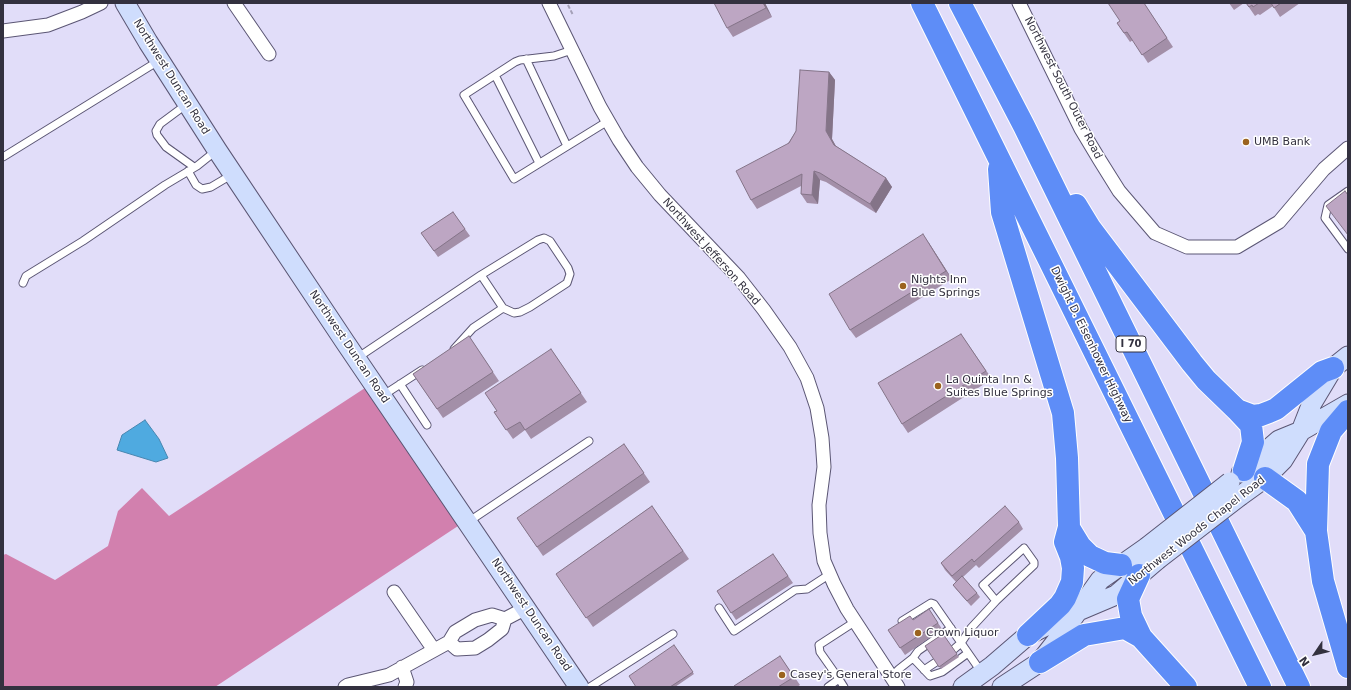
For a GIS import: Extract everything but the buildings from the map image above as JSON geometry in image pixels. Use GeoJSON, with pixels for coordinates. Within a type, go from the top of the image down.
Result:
{"type":"FeatureCollection","features":[{"type":"Feature","properties":{"kind":"highway","name":"Dwight D. Eisenhower Highway"},"geometry":{"type":"LineString","coordinates":[[922,3],[1260,687]]}},
{"type":"Feature","properties":{"kind":"highway","name":"I 70"},"geometry":{"type":"LineString","coordinates":[[960,3],[1024,126],[1299,687]]}},
{"type":"Feature","properties":{"kind":"highway"},"geometry":{"type":"LineString","coordinates":[[1024,126],[1090,228],[1206,380],[1251,425],[1253,442],[1238,483]]}},
{"type":"Feature","properties":{"kind":"highway"},"geometry":{"type":"LineString","coordinates":[[998,158],[1002,212],[1063,413],[1067,458],[1069,527],[1065,542],[1072,557],[1072,582],[1060,605],[1028,635]]}},
{"type":"Feature","properties":{"kind":"highway"},"geometry":{"type":"LineString","coordinates":[[1237,410],[1253,416],[1261,415],[1276,409],[1322,372],[1340,362]]}},
{"type":"Feature","properties":{"kind":"highway"},"geometry":{"type":"LineString","coordinates":[[1348,411],[1331,432],[1318,464],[1316,531],[1323,581],[1348,667]]}},
{"type":"Feature","properties":{"kind":"highway"},"geometry":{"type":"LineString","coordinates":[[1265,478],[1297,501],[1316,531]]}},
{"type":"Feature","properties":{"kind":"highway"},"geometry":{"type":"LineString","coordinates":[[1069,527],[1080,546],[1090,556],[1105,563],[1130,570],[1128,599],[1131,616],[1141,636],[1186,687]]}},
{"type":"Feature","properties":{"kind":"highway"},"geometry":{"type":"LineString","coordinates":[[1040,662],[1084,635],[1125,628],[1141,636]]}},
{"type":"Feature","properties":{"kind":"street"},"geometry":{"type":"LineString","coordinates":[[3,31],[48,25],[101,3]]}},
{"type":"Feature","properties":{"kind":"street","name":"Northwest Duncan Road"},"geometry":{"type":"LineString","coordinates":[[125,3],[217,150],[579,687]]}},
{"type":"Feature","properties":{"kind":"street"},"geometry":{"type":"LineString","coordinates":[[234,3],[269,54]]}},
{"type":"Feature","properties":{"kind":"street","name":"Northwest Jefferson Road"},"geometry":{"type":"LineString","coordinates":[[549,3],[618,140],[637,167],[660,195],[739,278],[790,347],[806,378],[817,408],[822,438],[824,467],[819,505],[820,533],[824,561],[847,609],[895,682]]}},
{"type":"Feature","properties":{"kind":"street","name":"Northwest South Outer Road"},"geometry":{"type":"LineString","coordinates":[[1019,3],[1081,129],[1118,191],[1155,233],[1187,247],[1237,247],[1279,222],[1324,168],[1348,148]]}},
{"type":"Feature","properties":{"kind":"street","name":"Northwest Woods Chapel Road"},"geometry":{"type":"LineString","coordinates":[[1238,483],[1265,478],[1283,460],[1301,430],[1312,403],[1340,362]]}},
{"type":"Feature","properties":{"kind":"street","name":"Northwest Woods Chapel Road"},"geometry":{"type":"LineString","coordinates":[[1002,687],[1040,662],[1100,580],[1130,570],[1152,553],[1238,483],[1279,440],[1301,430],[1348,404]]}},
{"type":"Feature","properties":{"kind":"street"},"geometry":{"type":"LineString","coordinates":[[394,592],[434,650]]}},
{"type":"Feature","properties":{"kind":"street"},"geometry":{"type":"LineString","coordinates":[[345,687],[389,674],[449,642],[455,632],[475,620],[492,615],[505,619],[526,608]]}},
{"type":"Feature","properties":{"kind":"street"},"geometry":{"type":"LineString","coordinates":[[963,687],[1028,635],[1077,612]]}},
{"type":"Feature","properties":{"kind":"street"},"geometry":{"type":"LineString","coordinates":[[449,642],[457,649],[475,648],[502,629],[505,619]]}},
{"type":"Feature","properties":{"kind":"street"},"geometry":{"type":"LineString","coordinates":[[402,667],[407,682],[405,687]]}},
{"type":"Feature","properties":{"kind":"lane"},"geometry":{"type":"LineString","coordinates":[[572,50],[554,56],[526,59],[515,62],[464,95],[514,179],[608,121]]}},
{"type":"Feature","properties":{"kind":"lane"},"geometry":{"type":"LineString","coordinates":[[526,59],[567,146]]}},
{"type":"Feature","properties":{"kind":"lane"},"geometry":{"type":"LineString","coordinates":[[3,157],[160,60]]}},
{"type":"Feature","properties":{"kind":"lane"},"geometry":{"type":"LineString","coordinates":[[495,75],[539,163]]}},
{"type":"Feature","properties":{"kind":"lane"},"geometry":{"type":"LineString","coordinates":[[187,104],[160,124],[156,131],[157,135],[166,147],[191,169],[196,185],[202,189],[211,186],[233,174]]}},
{"type":"Feature","properties":{"kind":"lane"},"geometry":{"type":"LineString","coordinates":[[24,283],[26,276],[83,241],[217,150]]}},
{"type":"Feature","properties":{"kind":"lane"},"geometry":{"type":"LineString","coordinates":[[1348,190],[1328,205],[1325,218],[1348,249]]}},
{"type":"Feature","properties":{"kind":"lane"},"geometry":{"type":"LineString","coordinates":[[356,358],[481,275],[533,242],[544,238],[550,241],[568,268],[570,274],[567,283],[530,307],[514,313],[503,308],[481,275]]}},
{"type":"Feature","properties":{"kind":"lane"},"geometry":{"type":"LineString","coordinates":[[447,353],[453,350],[473,328],[503,308]]}},
{"type":"Feature","properties":{"kind":"lane"},"geometry":{"type":"LineString","coordinates":[[382,396],[430,364]]}},
{"type":"Feature","properties":{"kind":"lane"},"geometry":{"type":"LineString","coordinates":[[400,384],[427,425]]}},
{"type":"Feature","properties":{"kind":"lane"},"geometry":{"type":"LineString","coordinates":[[468,522],[589,441]]}},
{"type":"Feature","properties":{"kind":"lane"},"geometry":{"type":"LineString","coordinates":[[953,650],[961,643],[971,628],[1034,565],[1034,562],[1024,548],[983,585],[996,602]]}},
{"type":"Feature","properties":{"kind":"lane"},"geometry":{"type":"LineString","coordinates":[[719,608],[734,631],[795,590],[807,589],[830,574]]}},
{"type":"Feature","properties":{"kind":"lane"},"geometry":{"type":"LineString","coordinates":[[901,622],[931,603],[934,604],[982,673]]}},
{"type":"Feature","properties":{"kind":"lane"},"geometry":{"type":"LineString","coordinates":[[844,687],[820,652],[819,645],[856,621]]}},
{"type":"Feature","properties":{"kind":"lane"},"geometry":{"type":"LineString","coordinates":[[895,682],[899,669],[913,658],[918,650],[950,628]]}},
{"type":"Feature","properties":{"kind":"lane"},"geometry":{"type":"LineString","coordinates":[[590,687],[673,634]]}},
{"type":"Feature","properties":{"kind":"lane"},"geometry":{"type":"LineString","coordinates":[[913,658],[930,676],[941,672],[968,653]]}},
{"type":"Feature","properties":{"kind":"lane"},"geometry":{"type":"LineString","coordinates":[[924,670],[936,662]]}},
{"type":"Feature","properties":{"kind":"lane"},"geometry":{"type":"LineString","coordinates":[[828,687],[839,679]]}},
{"type":"Feature","properties":{"kind":"path"},"geometry":{"type":"LineString","coordinates":[[568,5],[573,14]]}},
{"type":"Feature","properties":{"kind":"shaded area"},"geometry":{"type":"Polygon","coordinates":[[[365,388],[458,526],[215,687],[3,687],[3,555],[6,554],[55,580],[108,546],[118,511],[142,488],[169,516],[365,388]]]}},
{"type":"Feature","properties":{"kind":"water"},"geometry":{"type":"Polygon","coordinates":[[[145,420],[159,439],[168,458],[156,462],[117,450],[122,435],[145,420]]]}},
{"type":"Feature","properties":{"kind":"place","name":"UMB Bank"},"geometry":{"type":"Point","coordinates":[1246,142]}},
{"type":"Feature","properties":{"kind":"place","name":"Nights Inn Blue Springs"},"geometry":{"type":"Point","coordinates":[903,286]}},
{"type":"Feature","properties":{"kind":"place","name":"La Quinta Inn & Suites Blue Springs"},"geometry":{"type":"Point","coordinates":[938,386]}},
{"type":"Feature","properties":{"kind":"place","name":"Crown Liquor"},"geometry":{"type":"Point","coordinates":[918,633]}},
{"type":"Feature","properties":{"kind":"place","name":"Casey's General Store"},"geometry":{"type":"Point","coordinates":[782,675]}}]}
